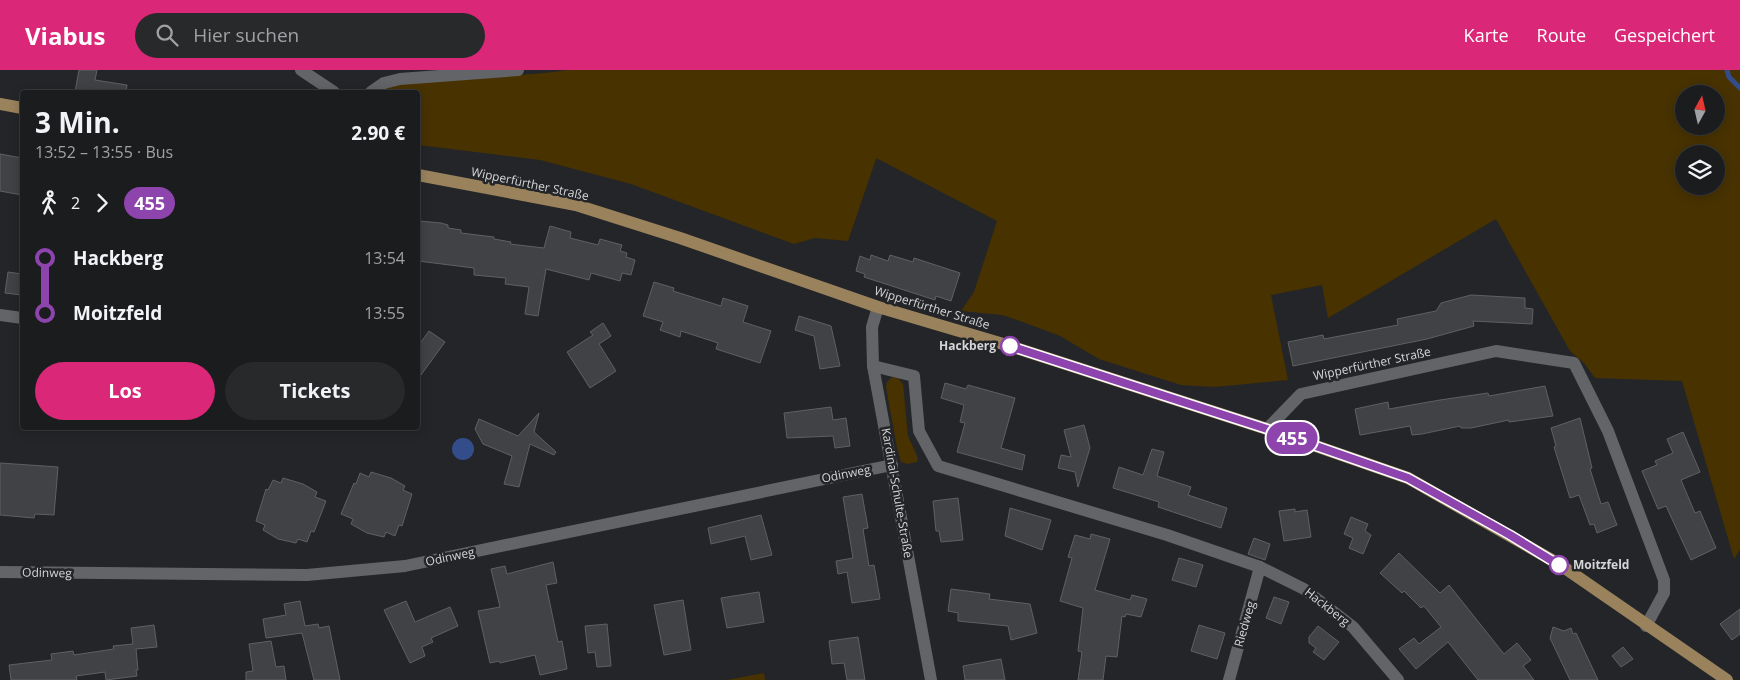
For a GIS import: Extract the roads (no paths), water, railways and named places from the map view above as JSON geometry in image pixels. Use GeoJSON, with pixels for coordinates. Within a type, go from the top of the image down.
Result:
{"type":"FeatureCollection","features":[{"type":"Feature","properties":{"kind":"main road"},"geometry":{"type":"LineString","coordinates":[[0,104],[20,108]]}},
{"type":"Feature","properties":{"kind":"main road","name":"Wipperfürther Straße"},"geometry":{"type":"LineString","coordinates":[[420,175],[576,205],[680,238],[878,307],[1002,344],[1267,429]]}},
{"type":"Feature","properties":{"kind":"main road"},"geometry":{"type":"LineString","coordinates":[[1267,429],[1408,478],[1551,560],[1616,602],[1646,626],[1727,680]]}},
{"type":"Feature","properties":{"kind":"street"},"geometry":{"type":"LineString","coordinates":[[301,70],[331,90]]}},
{"type":"Feature","properties":{"kind":"street"},"geometry":{"type":"LineString","coordinates":[[374,90],[384,83],[400,79],[518,70]]}},
{"type":"Feature","properties":{"kind":"street","name":"Kardinal-Schulte-Straße"},"geometry":{"type":"LineString","coordinates":[[878,307],[872,327],[873,366],[930,680]]}},
{"type":"Feature","properties":{"kind":"street"},"geometry":{"type":"LineString","coordinates":[[0,315],[20,318]]}},
{"type":"Feature","properties":{"kind":"street","name":"Wipperfürther Straße"},"geometry":{"type":"LineString","coordinates":[[1267,429],[1301,394],[1496,351],[1574,363],[1608,431],[1664,580],[1664,593],[1646,626]]}},
{"type":"Feature","properties":{"kind":"street","name":"Hackberg"},"geometry":{"type":"LineString","coordinates":[[873,366],[914,376],[919,431],[938,466],[1167,536],[1260,568],[1304,589],[1353,627],[1398,680]]}},
{"type":"Feature","properties":{"kind":"street","name":"Odinweg"},"geometry":{"type":"LineString","coordinates":[[0,572],[262,576],[358,572],[405,566],[892,465]]}},
{"type":"Feature","properties":{"kind":"street","name":"Riedweg"},"geometry":{"type":"LineString","coordinates":[[1228,680],[1260,568]]}},
{"type":"Feature","properties":{"kind":"water"},"geometry":{"type":"Polygon","coordinates":[[[463,438],[471,441],[474,449],[471,457],[463,460],[455,457],[452,449],[455,441],[463,438]]]}},
{"type":"Feature","properties":{"kind":"waterway"},"geometry":{"type":"LineString","coordinates":[[1727,70],[1729,77],[1740,88]]}},
{"type":"Feature","properties":{"kind":"place","name":"Hackberg"},"geometry":{"type":"Point","coordinates":[1010,346]}},
{"type":"Feature","properties":{"kind":"place","name":"Moitzfeld"},"geometry":{"type":"Point","coordinates":[1559,565]}}]}
